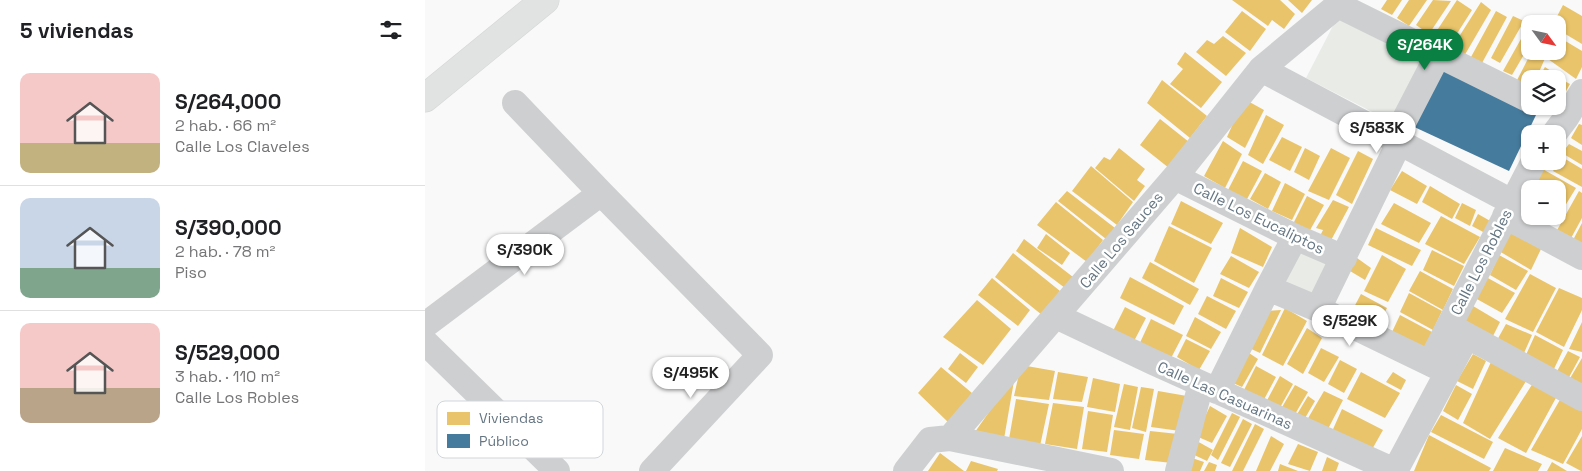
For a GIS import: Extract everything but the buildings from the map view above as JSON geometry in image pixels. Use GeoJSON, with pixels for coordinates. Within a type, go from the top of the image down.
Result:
{"type":"FeatureCollection","features":[{"type":"Feature","properties":{"kind":"main road"},"geometry":{"type":"LineString","coordinates":[[425,98],[545,0]]}},
{"type":"Feature","properties":{"kind":"street"},"geometry":{"type":"LineString","coordinates":[[1354,6],[1438,55],[1521,96]]}},
{"type":"Feature","properties":{"kind":"street","name":"Calle Los Sauces"},"geometry":{"type":"LineString","coordinates":[[950,438],[1175,177],[1261,69],[1354,6]]}},
{"type":"Feature","properties":{"kind":"street"},"geometry":{"type":"LineString","coordinates":[[1318,309],[1438,55]]}},
{"type":"Feature","properties":{"kind":"street"},"geometry":{"type":"LineString","coordinates":[[1261,69],[1396,141],[1509,209],[1582,257]]}},
{"type":"Feature","properties":{"kind":"street"},"geometry":{"type":"LineString","coordinates":[[1561,125],[1582,92]]}},
{"type":"Feature","properties":{"kind":"street"},"geometry":{"type":"LineString","coordinates":[[515,103],[760,355],[652,471]]}},
{"type":"Feature","properties":{"kind":"street"},"geometry":{"type":"LineString","coordinates":[[1551,115],[1559,125]]}},
{"type":"Feature","properties":{"kind":"street","name":"Calle Los Robles"},"geometry":{"type":"LineString","coordinates":[[1395,471],[1439,368],[1458,331],[1509,209],[1529,170]]}},
{"type":"Feature","properties":{"kind":"street","name":"Calle Los Eucaliptos"},"geometry":{"type":"LineString","coordinates":[[1175,177],[1295,237],[1343,258]]}},
{"type":"Feature","properties":{"kind":"street"},"geometry":{"type":"LineString","coordinates":[[425,325],[601,193]]}},
{"type":"Feature","properties":{"kind":"street"},"geometry":{"type":"LineString","coordinates":[[1178,471],[1209,388],[1268,288],[1295,237]]}},
{"type":"Feature","properties":{"kind":"street"},"geometry":{"type":"LineString","coordinates":[[1268,288],[1318,309],[1439,368]]}},
{"type":"Feature","properties":{"kind":"street","name":"Calle Las Casuarinas"},"geometry":{"type":"LineString","coordinates":[[1056,316],[1209,388],[1395,471]]}},
{"type":"Feature","properties":{"kind":"street"},"geometry":{"type":"LineString","coordinates":[[1458,331],[1582,398]]}},
{"type":"Feature","properties":{"kind":"street"},"geometry":{"type":"LineString","coordinates":[[425,342],[485,401]]}},
{"type":"Feature","properties":{"kind":"street"},"geometry":{"type":"LineString","coordinates":[[906,471],[930,440],[950,438],[1111,471]]}},
{"type":"Feature","properties":{"kind":"street"},"geometry":{"type":"LineString","coordinates":[[544,458],[557,471]]}},
{"type":"Feature","properties":{"kind":"shaded area"},"geometry":{"type":"Polygon","coordinates":[[[1337,18],[1426,64],[1396,124],[1306,78],[1337,18]]]}},
{"type":"Feature","properties":{"kind":"shaded area"},"geometry":{"type":"Polygon","coordinates":[[[1312,249],[1327,258],[1322,291],[1303,297],[1288,288],[1283,268],[1293,253],[1312,249]]]}}]}
